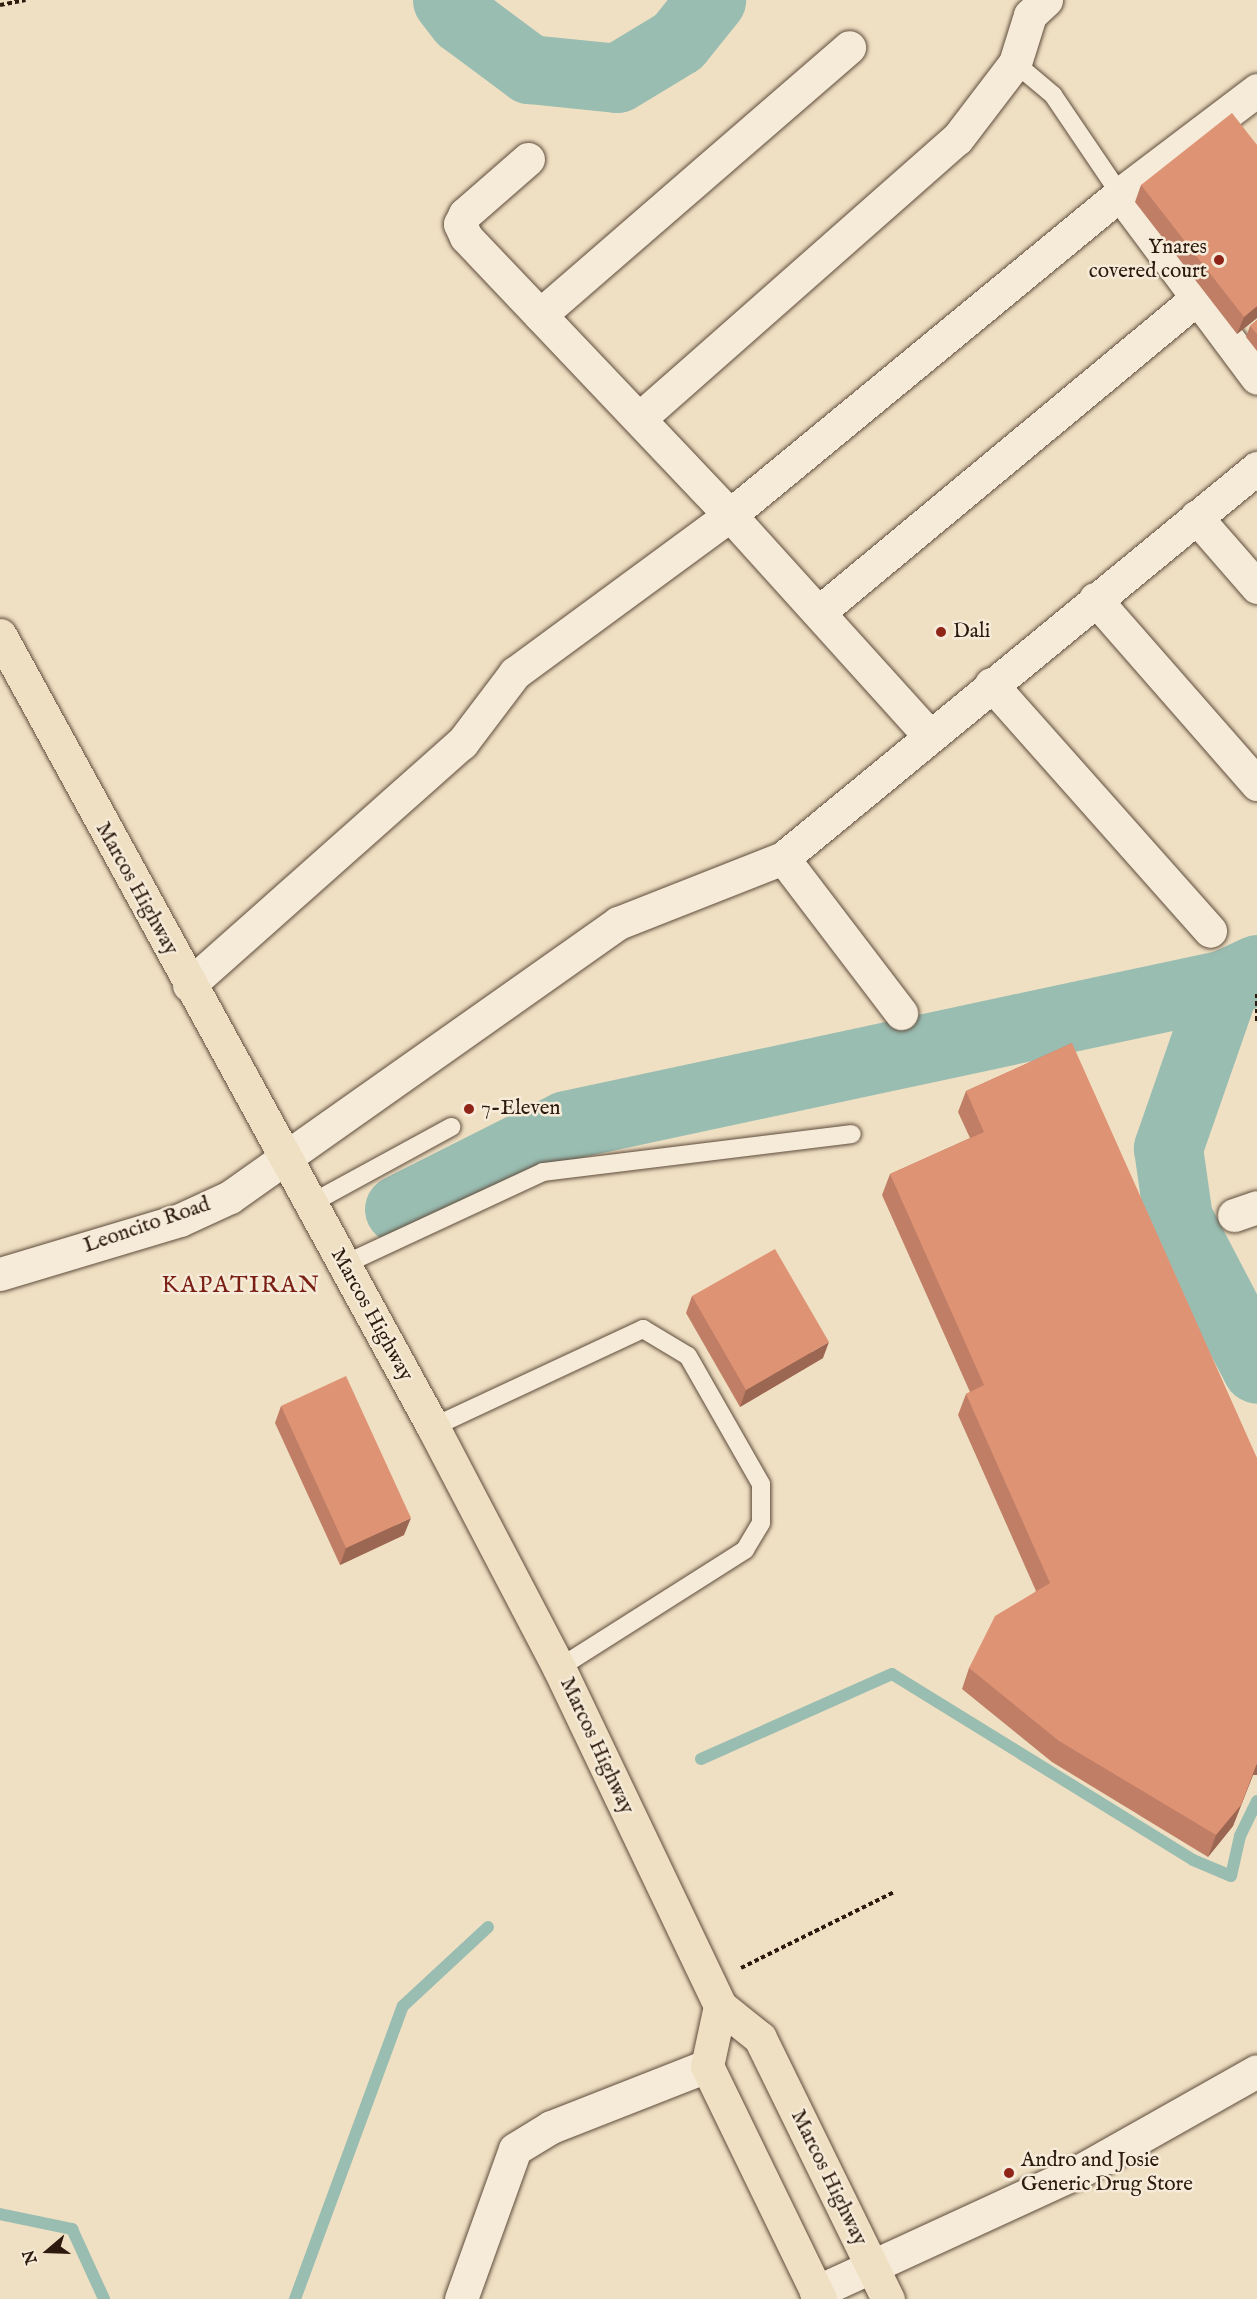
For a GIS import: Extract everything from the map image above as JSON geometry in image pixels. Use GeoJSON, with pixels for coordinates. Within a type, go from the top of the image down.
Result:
{"type":"FeatureCollection","features":[{"type":"Feature","properties":{"kind":"main road","name":"Marcos Highway"},"geometry":{"type":"LineString","coordinates":[[0,634],[189,985],[433,1427],[559,1668],[715,1995],[760,2038],[888,2299]]}},
{"type":"Feature","properties":{"kind":"main road"},"geometry":{"type":"LineString","coordinates":[[715,1995],[707,2066],[818,2296]]}},
{"type":"Feature","properties":{"kind":"street"},"geometry":{"type":"LineString","coordinates":[[640,418],[957,139],[1014,63],[1030,15],[1047,0]]}},
{"type":"Feature","properties":{"kind":"street"},"geometry":{"type":"LineString","coordinates":[[540,315],[849,47]]}},
{"type":"Feature","properties":{"kind":"street"},"geometry":{"type":"LineString","coordinates":[[189,985],[462,743],[515,673],[730,515],[1120,194],[1257,90]]}},
{"type":"Feature","properties":{"kind":"street"},"geometry":{"type":"LineString","coordinates":[[528,159],[460,224],[540,315],[730,515],[930,736]]}},
{"type":"Feature","properties":{"kind":"street"},"geometry":{"type":"LineString","coordinates":[[1120,194],[1199,297],[1257,378]]}},
{"type":"Feature","properties":{"kind":"street"},"geometry":{"type":"LineString","coordinates":[[819,612],[1199,297]]}},
{"type":"Feature","properties":{"kind":"street","name":"Leoncito Road"},"geometry":{"type":"LineString","coordinates":[[0,1274],[180,1220],[230,1197],[618,923],[783,858],[991,684],[1257,468]]}},
{"type":"Feature","properties":{"kind":"street"},"geometry":{"type":"LineString","coordinates":[[1196,517],[1257,587]]}},
{"type":"Feature","properties":{"kind":"street"},"geometry":{"type":"LineString","coordinates":[[1095,599],[1257,784]]}},
{"type":"Feature","properties":{"kind":"street"},"geometry":{"type":"LineString","coordinates":[[991,684],[1210,931]]}},
{"type":"Feature","properties":{"kind":"street"},"geometry":{"type":"LineString","coordinates":[[783,858],[901,1013]]}},
{"type":"Feature","properties":{"kind":"street"},"geometry":{"type":"LineString","coordinates":[[461,2299],[515,2149],[551,2127],[707,2066]]}},
{"type":"Feature","properties":{"kind":"street"},"geometry":{"type":"LineString","coordinates":[[818,2296],[870,2265],[1085,2168],[1257,2071]]}},
{"type":"Feature","properties":{"kind":"lane"},"geometry":{"type":"LineString","coordinates":[[1014,63],[1053,95],[1120,194]]}},
{"type":"Feature","properties":{"kind":"lane"},"geometry":{"type":"LineString","coordinates":[[310,1204],[451,1127]]}},
{"type":"Feature","properties":{"kind":"lane"},"geometry":{"type":"LineString","coordinates":[[343,1265],[543,1172],[852,1134]]}},
{"type":"Feature","properties":{"kind":"lane"},"geometry":{"type":"LineString","coordinates":[[433,1427],[643,1329],[688,1356],[761,1484],[761,1523],[745,1550],[559,1668]]}},
{"type":"Feature","properties":{"kind":"path"},"geometry":{"type":"LineString","coordinates":[[0,5],[27,0]]}},
{"type":"Feature","properties":{"kind":"path"},"geometry":{"type":"LineString","coordinates":[[1256,995],[1257,1021]]}},
{"type":"Feature","properties":{"kind":"path"},"geometry":{"type":"LineString","coordinates":[[715,1995],[894,1892]]}},
{"type":"Feature","properties":{"kind":"building","name":"Ynares covered court"},"geometry":{"type":"Polygon","coordinates":[[[1232,113],[1257,145],[1257,306],[1244,317],[1141,185],[1232,113]]]}},
{"type":"Feature","properties":{"kind":"building"},"geometry":{"type":"Polygon","coordinates":[[[1257,320],[1257,334],[1250,326],[1257,320]]]}},
{"type":"Feature","properties":{"kind":"building"},"geometry":{"type":"Polygon","coordinates":[[[1072,1043],[1257,1458],[1257,1763],[1241,1805],[1216,1835],[1059,1741],[969,1668],[995,1616],[1050,1583],[966,1394],[984,1385],[890,1174],[984,1132],[966,1091],[1072,1043]]]}},
{"type":"Feature","properties":{"kind":"building"},"geometry":{"type":"Polygon","coordinates":[[[775,1249],[829,1342],[746,1390],[692,1296],[775,1249]]]}},
{"type":"Feature","properties":{"kind":"building"},"geometry":{"type":"Polygon","coordinates":[[[346,1376],[411,1518],[346,1548],[281,1406],[346,1376]]]}},
{"type":"Feature","properties":{"kind":"waterway"},"geometry":{"type":"LineString","coordinates":[[447,0],[462,19],[529,69],[617,78],[678,41],[711,0]]}},
{"type":"Feature","properties":{"kind":"waterway"},"geometry":{"type":"LineString","coordinates":[[1257,969],[1225,984],[1168,1148],[1178,1218],[1257,1369]]}},
{"type":"Feature","properties":{"kind":"waterway"},"geometry":{"type":"LineString","coordinates":[[399,1209],[566,1125],[1225,984]]}},
{"type":"Feature","properties":{"kind":"waterway"},"geometry":{"type":"LineString","coordinates":[[701,1759],[892,1674],[1193,1860],[1231,1876],[1240,1836],[1257,1801]]}},
{"type":"Feature","properties":{"kind":"waterway"},"geometry":{"type":"LineString","coordinates":[[295,2299],[403,2006],[488,1927]]}},
{"type":"Feature","properties":{"kind":"waterway"},"geometry":{"type":"LineString","coordinates":[[0,2214],[72,2229],[104,2299]]}},
{"type":"Feature","properties":{"kind":"place","name":"Ynares covered court"},"geometry":{"type":"Point","coordinates":[1219,260]}},
{"type":"Feature","properties":{"kind":"place","name":"Dali"},"geometry":{"type":"Point","coordinates":[941,632]}},
{"type":"Feature","properties":{"kind":"place","name":"7-Eleven"},"geometry":{"type":"Point","coordinates":[469,1109]}},
{"type":"Feature","properties":{"kind":"place","name":"Andro and Josie Generic Drug Store"},"geometry":{"type":"Point","coordinates":[1009,2173]}},
{"type":"Feature","properties":{"kind":"district","name":"KAPATIRAN"},"geometry":{"type":"Point","coordinates":[241,1286]}}]}
